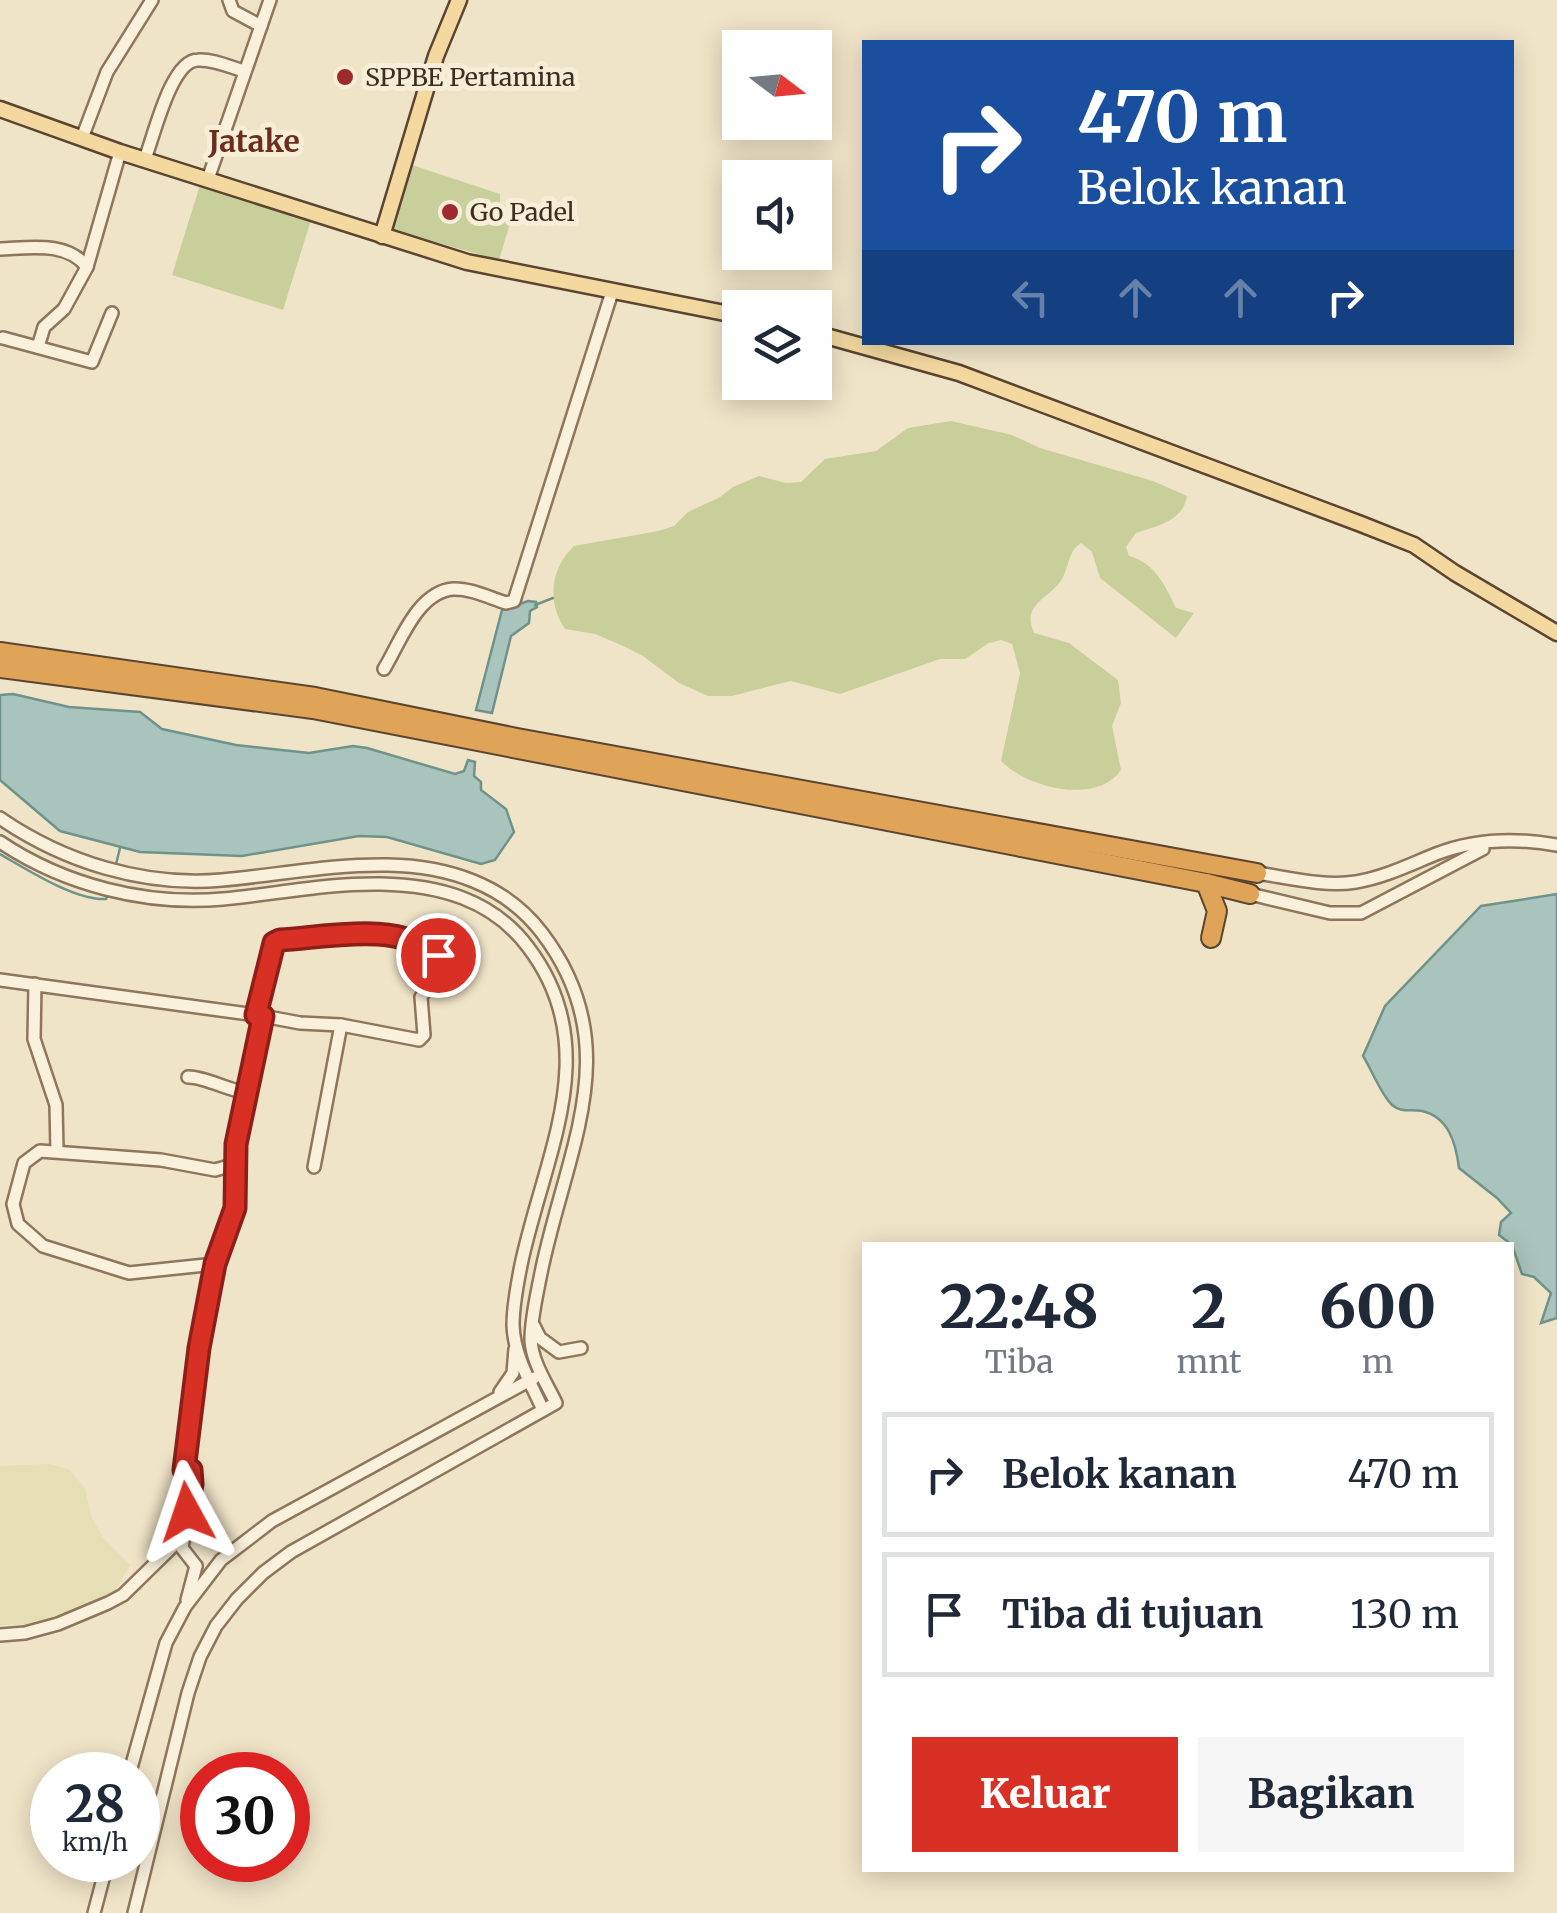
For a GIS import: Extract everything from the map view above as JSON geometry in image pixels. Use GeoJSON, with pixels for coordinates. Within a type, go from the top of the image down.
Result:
{"type":"FeatureCollection","features":[{"type":"Feature","properties":{"kind":"highway"},"geometry":{"type":"LineString","coordinates":[[0,652],[315,697],[517,738],[1257,873]]}},
{"type":"Feature","properties":{"kind":"highway"},"geometry":{"type":"LineString","coordinates":[[0,668],[313,709],[1250,894]]}},
{"type":"Feature","properties":{"kind":"highway"},"geometry":{"type":"LineString","coordinates":[[1206,883],[1217,911],[1211,938]]}},
{"type":"Feature","properties":{"kind":"main road"},"geometry":{"type":"LineString","coordinates":[[382,236],[436,56],[458,0]]}},
{"type":"Feature","properties":{"kind":"main road"},"geometry":{"type":"LineString","coordinates":[[0,109],[120,152],[467,262],[722,313]]}},
{"type":"Feature","properties":{"kind":"main road"},"geometry":{"type":"LineString","coordinates":[[832,338],[959,373],[1414,545],[1557,632]]}},
{"type":"Feature","properties":{"kind":"street"},"geometry":{"type":"LineString","coordinates":[[82,138],[107,72],[152,0]]}},
{"type":"Feature","properties":{"kind":"street"},"geometry":{"type":"LineString","coordinates":[[229,0],[233,11],[261,26]]}},
{"type":"Feature","properties":{"kind":"street"},"geometry":{"type":"LineString","coordinates":[[208,179],[270,0]]}},
{"type":"Feature","properties":{"kind":"street"},"geometry":{"type":"LineString","coordinates":[[146,159],[171,87],[185,64],[194,59],[204,60],[244,71]]}},
{"type":"Feature","properties":{"kind":"street"},"geometry":{"type":"LineString","coordinates":[[38,347],[44,327],[64,308],[87,267],[120,152]]}},
{"type":"Feature","properties":{"kind":"street"},"geometry":{"type":"LineString","coordinates":[[0,249],[39,246],[78,255],[87,267]]}},
{"type":"Feature","properties":{"kind":"street"},"geometry":{"type":"LineString","coordinates":[[384,669],[423,604],[436,594],[452,589],[506,603],[514,601],[612,292]]}},
{"type":"Feature","properties":{"kind":"street"},"geometry":{"type":"LineString","coordinates":[[3,338],[92,362],[112,313]]}},
{"type":"Feature","properties":{"kind":"street"},"geometry":{"type":"LineString","coordinates":[[0,818],[30,839],[89,864],[157,880],[218,880],[351,864],[444,869],[506,898],[536,925],[561,958],[576,990],[587,1033],[586,1084],[546,1246],[532,1322],[531,1343],[556,1403],[291,1552],[236,1599],[216,1626],[188,1693],[134,1912]]}},
{"type":"Feature","properties":{"kind":"street"},"geometry":{"type":"LineString","coordinates":[[1257,873],[1334,884],[1396,872],[1470,844],[1536,841],[1557,845]]}},
{"type":"Feature","properties":{"kind":"street"},"geometry":{"type":"LineString","coordinates":[[1250,894],[1330,913],[1360,913],[1398,896],[1474,851],[1536,841]]}},
{"type":"Feature","properties":{"kind":"street"},"geometry":{"type":"LineString","coordinates":[[0,842],[22,856],[93,886],[155,900],[219,900],[352,884],[439,888],[492,912],[521,937],[544,968],[557,995],[567,1035],[568,1064],[518,1285],[512,1373],[507,1385],[490,1402]]}},
{"type":"Feature","properties":{"kind":"street"},"geometry":{"type":"LineString","coordinates":[[390,884],[392,865]]}},
{"type":"Feature","properties":{"kind":"street"},"geometry":{"type":"LineString","coordinates":[[0,980],[259,1016],[300,1023],[340,1025],[422,1040],[421,997],[440,970],[438,955],[410,939],[386,934],[280,940],[272,949],[259,1016],[235,1156],[235,1208],[215,1264],[199,1348],[173,1546],[123,1595],[58,1624],[0,1635]]}},
{"type":"Feature","properties":{"kind":"street"},"geometry":{"type":"LineString","coordinates":[[35,984],[34,1039],[56,1105],[57,1151]]}},
{"type":"Feature","properties":{"kind":"street"},"geometry":{"type":"LineString","coordinates":[[314,1167],[340,1025]]}},
{"type":"Feature","properties":{"kind":"street"},"geometry":{"type":"LineString","coordinates":[[188,1077],[246,1093]]}},
{"type":"Feature","properties":{"kind":"street"},"geometry":{"type":"LineString","coordinates":[[215,1264],[129,1272],[43,1246],[18,1224],[6,1203],[24,1162],[40,1152],[161,1160],[215,1170],[229,1166],[235,1156]]}},
{"type":"Feature","properties":{"kind":"street"},"geometry":{"type":"LineString","coordinates":[[532,1322],[549,1348],[559,1352],[581,1348]]}},
{"type":"Feature","properties":{"kind":"street"},"geometry":{"type":"LineString","coordinates":[[515,1346],[543,1410]]}},
{"type":"Feature","properties":{"kind":"street"},"geometry":{"type":"LineString","coordinates":[[135,1752],[166,1644],[185,1607],[221,1560],[272,1522],[542,1373]]}},
{"type":"Feature","properties":{"kind":"street"},"geometry":{"type":"LineString","coordinates":[[184,1470],[191,1470],[192,1484],[182,1548],[196,1566]]}},
{"type":"Feature","properties":{"kind":"street"},"geometry":{"type":"LineString","coordinates":[[196,1566],[208,1564],[239,1546]]}},
{"type":"Feature","properties":{"kind":"street"},"geometry":{"type":"LineString","coordinates":[[185,1607],[196,1566]]}},
{"type":"Feature","properties":{"kind":"street"},"geometry":{"type":"LineString","coordinates":[[95,1909],[102,1882]]}},
{"type":"Feature","properties":{"kind":"shaded area"},"geometry":{"type":"Polygon","coordinates":[[[50,1464],[70,1470],[85,1488],[91,1516],[103,1538],[130,1565],[116,1590],[68,1616],[31,1624],[0,1625],[0,1466],[50,1464]]]}},
{"type":"Feature","properties":{"kind":"green space","name":"Go Padel"},"geometry":{"type":"Polygon","coordinates":[[[409,164],[500,194],[500,203],[506,205],[505,219],[511,220],[499,260],[390,229],[409,164]]]}},
{"type":"Feature","properties":{"kind":"green space"},"geometry":{"type":"Polygon","coordinates":[[[200,185],[311,220],[283,310],[172,275],[200,185]]]}},
{"type":"Feature","properties":{"kind":"green space"},"geometry":{"type":"Polygon","coordinates":[[[951,421],[1012,435],[1040,448],[1153,481],[1187,496],[1175,517],[1136,533],[1126,547],[1129,556],[1146,564],[1158,576],[1176,608],[1194,613],[1176,638],[1100,578],[1092,552],[1081,543],[1071,555],[1062,579],[1031,615],[1034,633],[1069,643],[1118,680],[1121,703],[1112,726],[1121,770],[1110,781],[1079,790],[1061,789],[1027,778],[1001,761],[1020,673],[1012,644],[1001,640],[965,659],[940,659],[840,694],[791,681],[732,696],[708,696],[679,683],[621,645],[595,634],[565,629],[559,619],[554,597],[556,575],[574,546],[674,526],[688,512],[759,476],[786,483],[801,482],[825,459],[876,451],[908,428],[951,421]]]}},
{"type":"Feature","properties":{"kind":"water"},"geometry":{"type":"Polygon","coordinates":[[[536,602],[537,607],[530,611],[529,623],[511,636],[492,713],[476,710],[502,610],[536,602]]]}},
{"type":"Feature","properties":{"kind":"water"},"geometry":{"type":"Polygon","coordinates":[[[13,694],[69,707],[140,712],[162,729],[236,745],[309,753],[353,746],[455,774],[464,771],[468,760],[475,762],[474,776],[481,782],[481,790],[506,809],[514,832],[495,860],[481,864],[387,837],[359,836],[242,856],[140,852],[60,831],[0,780],[0,695],[13,694]]]}},
{"type":"Feature","properties":{"kind":"water"},"geometry":{"type":"Polygon","coordinates":[[[1557,894],[1557,1318],[1541,1323],[1551,1293],[1534,1277],[1522,1274],[1514,1242],[1499,1235],[1501,1222],[1511,1213],[1459,1168],[1453,1141],[1439,1119],[1392,1105],[1363,1056],[1385,1006],[1481,906],[1557,894]]]}},
{"type":"Feature","properties":{"kind":"waterway"},"geometry":{"type":"LineString","coordinates":[[535,605],[553,598]]}},
{"type":"Feature","properties":{"kind":"waterway"},"geometry":{"type":"LineString","coordinates":[[116,864],[120,848]]}},
{"type":"Feature","properties":{"kind":"waterway"},"geometry":{"type":"LineString","coordinates":[[0,854],[66,890],[94,898],[106,899],[108,895]]}},
{"type":"Feature","properties":{"kind":"place","name":"SPPBE Pertamina"},"geometry":{"type":"Point","coordinates":[345,77]}},
{"type":"Feature","properties":{"kind":"place","name":"Go Padel"},"geometry":{"type":"Point","coordinates":[450,212]}},
{"type":"Feature","properties":{"kind":"district","name":"Jatake"},"geometry":{"type":"Point","coordinates":[254,141]}},
{"type":"Feature","properties":{"kind":"route"},"geometry":{"type":"LineString","coordinates":[[187,1512],[192,1484],[191,1470],[184,1470],[199,1348],[215,1264],[235,1208],[236,1144],[263,1016],[256,1015],[274,943],[386,934],[410,939],[438,955]]}}]}
